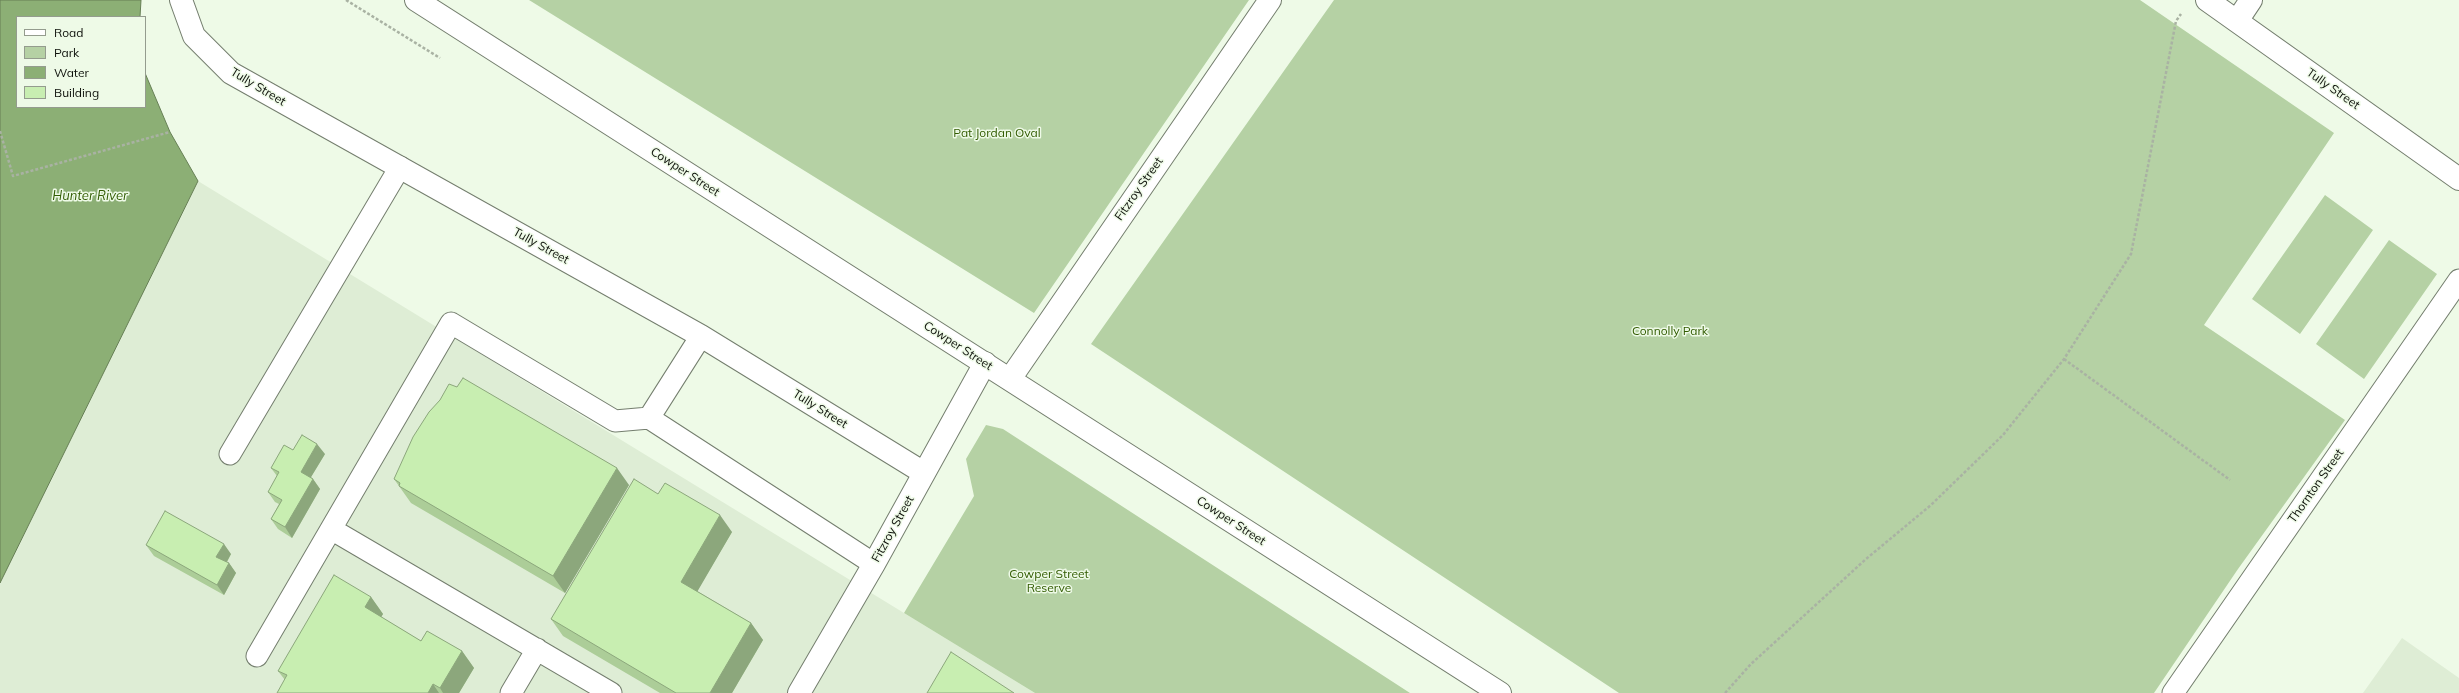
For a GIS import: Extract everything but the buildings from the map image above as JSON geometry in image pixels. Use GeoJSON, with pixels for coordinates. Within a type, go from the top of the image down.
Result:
{"type":"FeatureCollection","features":[{"type":"Feature","properties":{"kind":"street","name":"Tully Street"},"geometry":{"type":"LineString","coordinates":[[181,0],[194,36],[231,73],[701,336],[924,473]]}},
{"type":"Feature","properties":{"kind":"street","name":"Cowper Street"},"geometry":{"type":"LineString","coordinates":[[416,0],[1500,693]]}},
{"type":"Feature","properties":{"kind":"street","name":"Fitzroy Street"},"geometry":{"type":"LineString","coordinates":[[1010,379],[1270,0]]}},
{"type":"Feature","properties":{"kind":"street","name":"Tully Street"},"geometry":{"type":"LineString","coordinates":[[2207,0],[2459,179]]}},
{"type":"Feature","properties":{"kind":"street"},"geometry":{"type":"LineString","coordinates":[[2237,21],[2251,0]]}},
{"type":"Feature","properties":{"kind":"street","name":"Fitzroy Street"},"geometry":{"type":"LineString","coordinates":[[799,693],[874,564],[985,363]]}},
{"type":"Feature","properties":{"kind":"lane"},"geometry":{"type":"LineString","coordinates":[[230,454],[400,167]]}},
{"type":"Feature","properties":{"kind":"lane","name":"Thornton Street"},"geometry":{"type":"LineString","coordinates":[[2173,693],[2459,280]]}},
{"type":"Feature","properties":{"kind":"lane"},"geometry":{"type":"LineString","coordinates":[[257,656],[451,323],[615,421],[649,418],[874,564]]}},
{"type":"Feature","properties":{"kind":"lane"},"geometry":{"type":"LineString","coordinates":[[649,418],[701,336]]}},
{"type":"Feature","properties":{"kind":"lane"},"geometry":{"type":"LineString","coordinates":[[331,529],[610,693]]}},
{"type":"Feature","properties":{"kind":"lane"},"geometry":{"type":"LineString","coordinates":[[511,693],[537,649]]}},
{"type":"Feature","properties":{"kind":"path"},"geometry":{"type":"LineString","coordinates":[[346,0],[440,58]]}},
{"type":"Feature","properties":{"kind":"path"},"geometry":{"type":"LineString","coordinates":[[1725,693],[1751,664],[1866,559],[1931,505],[2003,435],[2064,359],[2131,254],[2176,21],[2184,10]]}},
{"type":"Feature","properties":{"kind":"path"},"geometry":{"type":"LineString","coordinates":[[0,131],[13,176],[170,132]]}},
{"type":"Feature","properties":{"kind":"path"},"geometry":{"type":"LineString","coordinates":[[2064,359],[2230,480]]}},
{"type":"Feature","properties":{"kind":"shaded area"},"geometry":{"type":"Polygon","coordinates":[[[198,181],[1035,693],[0,693],[0,583],[198,181]]]}},
{"type":"Feature","properties":{"kind":"shaded area"},"geometry":{"type":"Polygon","coordinates":[[[2402,638],[2459,678],[2459,693],[2363,693],[2402,638]]]}},
{"type":"Feature","properties":{"kind":"green space","name":"Pat Jordan Oval"},"geometry":{"type":"Polygon","coordinates":[[[529,0],[1249,0],[1034,313],[529,0]]]}},
{"type":"Feature","properties":{"kind":"green space","name":"Connolly Park"},"geometry":{"type":"Polygon","coordinates":[[[1334,0],[2140,0],[2334,133],[2204,325],[2345,420],[2238,569],[2154,693],[1619,693],[1091,344],[1334,0]]]}},
{"type":"Feature","properties":{"kind":"green space"},"geometry":{"type":"Polygon","coordinates":[[[2325,195],[2373,230],[2300,334],[2252,299],[2325,195]]]}},
{"type":"Feature","properties":{"kind":"green space"},"geometry":{"type":"Polygon","coordinates":[[[2389,240],[2437,274],[2364,379],[2316,344],[2389,240]]]}},
{"type":"Feature","properties":{"kind":"green space","name":"Cowper Street Reserve"},"geometry":{"type":"Polygon","coordinates":[[[986,425],[1003,429],[1410,693],[1035,693],[904,613],[974,496],[966,459],[986,425]]]}},
{"type":"Feature","properties":{"kind":"water","name":"Hunter River"},"geometry":{"type":"Polygon","coordinates":[[[0,0],[141,0],[140,16],[16,16],[16,108],[146,108],[146,75],[170,132],[198,181],[0,583],[0,0]]]}}]}
